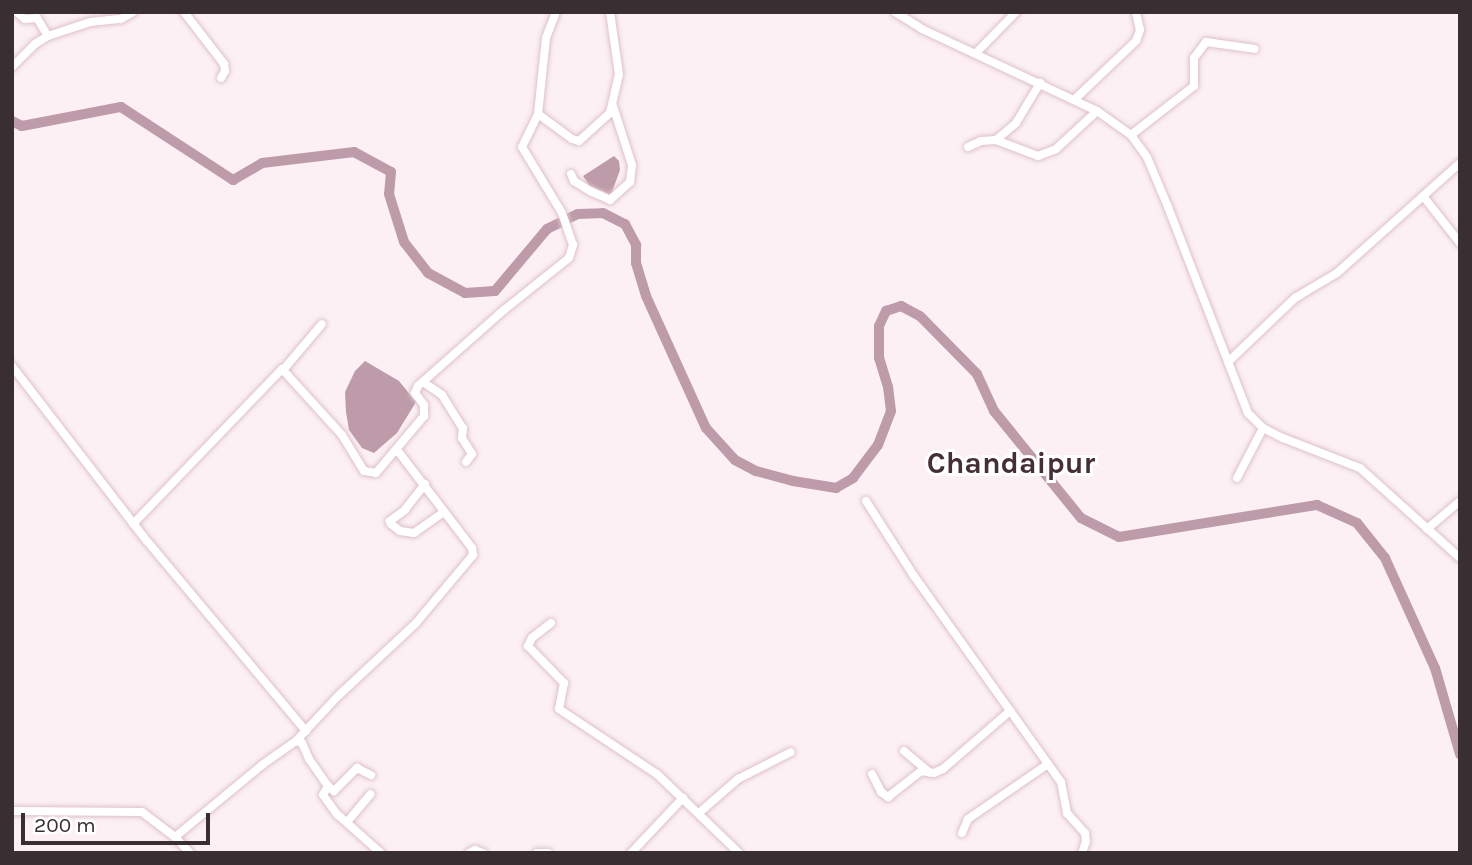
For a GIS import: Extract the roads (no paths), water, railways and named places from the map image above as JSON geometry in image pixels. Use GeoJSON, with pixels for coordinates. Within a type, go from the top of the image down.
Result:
{"type":"FeatureCollection","features":[{"type":"Feature","properties":{"kind":"street"},"geometry":{"type":"LineString","coordinates":[[84,24],[90,12]]}},
{"type":"Feature","properties":{"kind":"street"},"geometry":{"type":"LineString","coordinates":[[12,67],[35,44],[56,33],[84,24],[121,19],[133,12]]}},
{"type":"Feature","properties":{"kind":"street"},"geometry":{"type":"LineString","coordinates":[[184,12],[224,64],[225,71],[221,78]]}},
{"type":"Feature","properties":{"kind":"street"},"geometry":{"type":"LineString","coordinates":[[283,370],[342,435],[364,471],[376,473],[424,416],[424,405],[415,391],[504,310],[569,258],[573,246],[562,213],[522,147],[538,114],[546,38],[556,12]]}},
{"type":"Feature","properties":{"kind":"street"},"geometry":{"type":"LineString","coordinates":[[538,114],[579,141],[604,121],[613,106],[619,64],[610,12]]}},
{"type":"Feature","properties":{"kind":"street"},"geometry":{"type":"LineString","coordinates":[[895,12],[1097,111],[1131,135],[1147,157],[1155,176],[1248,414],[1263,428],[1360,468],[1460,558]]}},
{"type":"Feature","properties":{"kind":"street"},"geometry":{"type":"LineString","coordinates":[[976,53],[1016,12]]}},
{"type":"Feature","properties":{"kind":"street"},"geometry":{"type":"LineString","coordinates":[[1074,100],[1136,41],[1140,30],[1136,12]]}},
{"type":"Feature","properties":{"kind":"street"},"geometry":{"type":"LineString","coordinates":[[18,13],[25,19],[37,18],[56,33]]}},
{"type":"Feature","properties":{"kind":"street"},"geometry":{"type":"LineString","coordinates":[[1131,135],[1194,86],[1194,58],[1206,41],[1255,49]]}},
{"type":"Feature","properties":{"kind":"street"},"geometry":{"type":"LineString","coordinates":[[996,140],[1016,123],[1040,83]]}},
{"type":"Feature","properties":{"kind":"street"},"geometry":{"type":"LineString","coordinates":[[571,174],[573,181],[610,200],[630,181],[632,165],[613,106]]}},
{"type":"Feature","properties":{"kind":"street"},"geometry":{"type":"LineString","coordinates":[[968,147],[981,141],[996,140],[1031,156],[1046,154],[1097,111]]}},
{"type":"Feature","properties":{"kind":"street"},"geometry":{"type":"LineString","coordinates":[[1228,362],[1296,298],[1337,273],[1460,163]]}},
{"type":"Feature","properties":{"kind":"street"},"geometry":{"type":"LineString","coordinates":[[1423,196],[1460,243]]}},
{"type":"Feature","properties":{"kind":"street"},"geometry":{"type":"LineString","coordinates":[[134,524],[283,370],[322,324]]}},
{"type":"Feature","properties":{"kind":"street"},"geometry":{"type":"LineString","coordinates":[[12,366],[134,524],[306,731]]}},
{"type":"Feature","properties":{"kind":"street"},"geometry":{"type":"LineString","coordinates":[[424,382],[442,395],[463,428],[462,438],[472,453],[466,462]]}},
{"type":"Feature","properties":{"kind":"street"},"geometry":{"type":"LineString","coordinates":[[1237,478],[1263,428]]}},
{"type":"Feature","properties":{"kind":"street"},"geometry":{"type":"LineString","coordinates":[[175,837],[261,765],[296,741],[415,623],[472,558],[472,548],[397,450]]}},
{"type":"Feature","properties":{"kind":"street"},"geometry":{"type":"LineString","coordinates":[[425,484],[405,510],[390,521],[391,524],[400,531],[414,533],[444,512]]}},
{"type":"Feature","properties":{"kind":"street"},"geometry":{"type":"LineString","coordinates":[[866,501],[914,576],[1064,790],[1067,813],[1085,833],[1086,841],[1082,853]]}},
{"type":"Feature","properties":{"kind":"street"},"geometry":{"type":"LineString","coordinates":[[1427,529],[1460,501]]}},
{"type":"Feature","properties":{"kind":"street"},"geometry":{"type":"LineString","coordinates":[[551,623],[532,638],[528,646],[564,683],[559,709],[645,764],[683,797],[739,853]]}},
{"type":"Feature","properties":{"kind":"street"},"geometry":{"type":"LineString","coordinates":[[872,774],[881,792],[887,797],[921,771],[943,769],[1010,710]]}},
{"type":"Feature","properties":{"kind":"street"},"geometry":{"type":"LineString","coordinates":[[296,741],[302,743],[309,759],[334,791],[354,769],[371,775]]}},
{"type":"Feature","properties":{"kind":"street"},"geometry":{"type":"LineString","coordinates":[[904,751],[929,772]]}},
{"type":"Feature","properties":{"kind":"street"},"geometry":{"type":"LineString","coordinates":[[699,813],[738,779],[791,752]]}},
{"type":"Feature","properties":{"kind":"street"},"geometry":{"type":"LineString","coordinates":[[962,833],[968,819],[1048,764]]}},
{"type":"Feature","properties":{"kind":"street"},"geometry":{"type":"LineString","coordinates":[[328,786],[322,794],[337,814],[381,853]]}},
{"type":"Feature","properties":{"kind":"street"},"geometry":{"type":"LineString","coordinates":[[348,821],[371,794]]}},
{"type":"Feature","properties":{"kind":"street"},"geometry":{"type":"LineString","coordinates":[[631,853],[683,797]]}},
{"type":"Feature","properties":{"kind":"street"},"geometry":{"type":"LineString","coordinates":[[12,811],[137,810],[175,837],[190,853]]}},
{"type":"Feature","properties":{"kind":"street"},"geometry":{"type":"LineString","coordinates":[[469,853],[475,850],[483,853]]}},
{"type":"Feature","properties":{"kind":"street"},"geometry":{"type":"LineString","coordinates":[[537,853],[548,853]]}},
{"type":"Feature","properties":{"kind":"waterway"},"geometry":{"type":"LineString","coordinates":[[12,121],[22,126],[121,107],[233,180],[262,163],[354,152],[391,172],[389,194],[404,242],[428,273],[465,293],[495,291],[547,229],[578,214],[603,213],[625,224],[636,245],[636,263],[646,296],[706,428],[735,460],[756,471],[793,481],[836,488],[853,478],[878,445],[891,411],[888,387],[879,358],[879,326],[886,311],[901,306],[920,316],[977,374],[994,411],[1081,518],[1119,537],[1317,505],[1357,523],[1385,558],[1435,668],[1460,754]]}},
{"type":"Feature","properties":{"kind":"district","name":"Chandaipur"},"geometry":{"type":"Point","coordinates":[1011,463]}}]}
